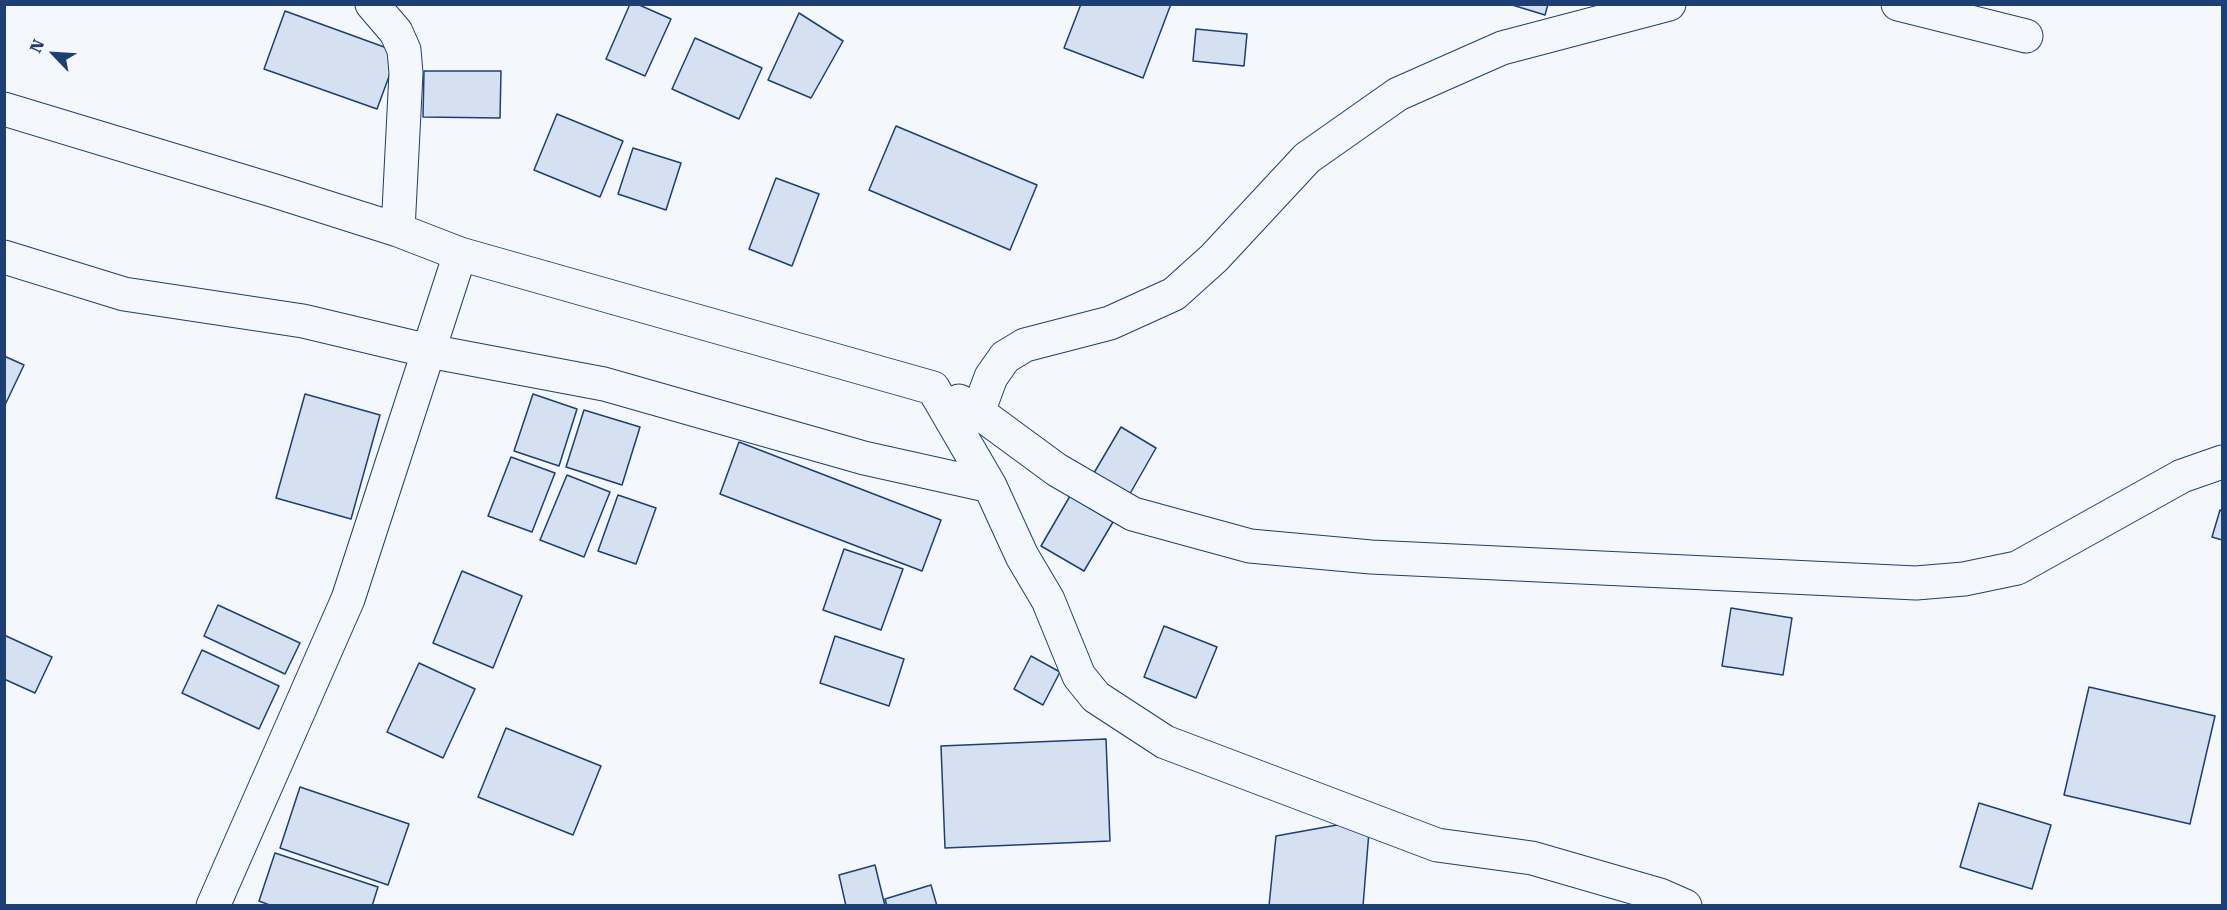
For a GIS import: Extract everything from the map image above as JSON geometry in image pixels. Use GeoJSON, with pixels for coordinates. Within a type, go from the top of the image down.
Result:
{"type":"FeatureCollection","features":[{"type":"Feature","properties":{"kind":"street"},"geometry":{"type":"LineString","coordinates":[[372,4],[396,32],[404,50],[406,73],[398,231]]}},
{"type":"Feature","properties":{"kind":"street"},"geometry":{"type":"LineString","coordinates":[[978,412],[991,377],[1005,357],[1024,345],[1110,323],[1174,294],[1214,258],[1307,158],[1398,94],[1502,48],[1669,4]]}},
{"type":"Feature","properties":{"kind":"street"},"geometry":{"type":"LineString","coordinates":[[1898,4],[2026,36]]}},
{"type":"Feature","properties":{"kind":"street"},"geometry":{"type":"LineString","coordinates":[[4,109],[398,231],[460,254],[933,388],[978,412],[1057,470],[1132,514],[1250,546],[1371,557],[1916,583],[1964,579],[2017,568],[2181,476],[2223,462]]}},
{"type":"Feature","properties":{"kind":"street"},"geometry":{"type":"LineString","coordinates":[[213,906],[348,599],[460,254]]}},
{"type":"Feature","properties":{"kind":"street"},"geometry":{"type":"LineString","coordinates":[[4,257],[124,294],[303,321],[429,351],[604,384],[864,458],[990,486]]}},
{"type":"Feature","properties":{"kind":"street"},"geometry":{"type":"LineString","coordinates":[[933,388],[990,486],[1022,556],[1048,600],[1078,675],[1096,697],[1165,742],[1437,845],[1532,858],[1660,895],[1685,906]]}},
{"type":"Feature","properties":{"kind":"building"},"geometry":{"type":"Polygon","coordinates":[[[630,4],[637,4],[671,19],[645,76],[606,59],[630,4]]]}},
{"type":"Feature","properties":{"kind":"building"},"geometry":{"type":"Polygon","coordinates":[[[1081,4],[1171,4],[1143,78],[1064,48],[1081,4]]]}},
{"type":"Feature","properties":{"kind":"building"},"geometry":{"type":"Polygon","coordinates":[[[1509,4],[1548,4],[1545,15],[1509,4]]]}},
{"type":"Feature","properties":{"kind":"building"},"geometry":{"type":"Polygon","coordinates":[[[285,11],[398,52],[377,109],[264,69],[285,11]]]}},
{"type":"Feature","properties":{"kind":"building"},"geometry":{"type":"Polygon","coordinates":[[[799,13],[843,41],[811,98],[768,80],[799,13]]]}},
{"type":"Feature","properties":{"kind":"building"},"geometry":{"type":"Polygon","coordinates":[[[1196,29],[1247,34],[1244,66],[1193,61],[1196,29]]]}},
{"type":"Feature","properties":{"kind":"building"},"geometry":{"type":"Polygon","coordinates":[[[695,38],[762,68],[739,119],[672,89],[695,38]]]}},
{"type":"Feature","properties":{"kind":"building"},"geometry":{"type":"Polygon","coordinates":[[[424,71],[501,71],[500,118],[423,117],[424,71]]]}},
{"type":"Feature","properties":{"kind":"building"},"geometry":{"type":"Polygon","coordinates":[[[557,114],[623,141],[600,197],[534,170],[557,114]]]}},
{"type":"Feature","properties":{"kind":"building"},"geometry":{"type":"Polygon","coordinates":[[[896,126],[1037,185],[1010,250],[869,190],[896,126]]]}},
{"type":"Feature","properties":{"kind":"building"},"geometry":{"type":"Polygon","coordinates":[[[633,148],[681,163],[666,210],[618,194],[633,148]]]}},
{"type":"Feature","properties":{"kind":"building"},"geometry":{"type":"Polygon","coordinates":[[[776,178],[819,194],[792,266],[749,249],[776,178]]]}},
{"type":"Feature","properties":{"kind":"building"},"geometry":{"type":"Polygon","coordinates":[[[4,356],[24,365],[4,407],[4,356]]]}},
{"type":"Feature","properties":{"kind":"building"},"geometry":{"type":"Polygon","coordinates":[[[305,394],[380,415],[351,519],[276,498],[305,394]]]}},
{"type":"Feature","properties":{"kind":"building"},"geometry":{"type":"Polygon","coordinates":[[[533,394],[577,409],[559,466],[514,451],[533,394]]]}},
{"type":"Feature","properties":{"kind":"building"},"geometry":{"type":"Polygon","coordinates":[[[584,410],[640,427],[622,485],[566,467],[584,410]]]}},
{"type":"Feature","properties":{"kind":"building"},"geometry":{"type":"Polygon","coordinates":[[[1121,427],[1156,448],[1127,499],[1091,478],[1121,427]]]}},
{"type":"Feature","properties":{"kind":"building"},"geometry":{"type":"Polygon","coordinates":[[[739,442],[941,520],[922,571],[720,494],[739,442]]]}},
{"type":"Feature","properties":{"kind":"building"},"geometry":{"type":"Polygon","coordinates":[[[511,457],[555,473],[532,532],[488,516],[511,457]]]}},
{"type":"Feature","properties":{"kind":"building"},"geometry":{"type":"Polygon","coordinates":[[[567,475],[610,492],[584,557],[540,540],[567,475]]]}},
{"type":"Feature","properties":{"kind":"building"},"geometry":{"type":"Polygon","coordinates":[[[618,495],[656,508],[636,564],[598,551],[618,495]]]}},
{"type":"Feature","properties":{"kind":"building"},"geometry":{"type":"Polygon","coordinates":[[[1070,496],[1113,522],[1084,571],[1041,546],[1070,496]]]}},
{"type":"Feature","properties":{"kind":"building"},"geometry":{"type":"Polygon","coordinates":[[[2220,510],[2222,511],[2222,540],[2212,537],[2220,510]]]}},
{"type":"Feature","properties":{"kind":"building"},"geometry":{"type":"Polygon","coordinates":[[[844,549],[903,569],[881,630],[823,610],[844,549]]]}},
{"type":"Feature","properties":{"kind":"building"},"geometry":{"type":"Polygon","coordinates":[[[462,571],[522,596],[493,668],[433,643],[462,571]]]}},
{"type":"Feature","properties":{"kind":"building"},"geometry":{"type":"Polygon","coordinates":[[[218,605],[300,643],[285,674],[204,636],[218,605]]]}},
{"type":"Feature","properties":{"kind":"building"},"geometry":{"type":"Polygon","coordinates":[[[1731,608],[1792,618],[1783,675],[1722,666],[1731,608]]]}},
{"type":"Feature","properties":{"kind":"building"},"geometry":{"type":"Polygon","coordinates":[[[1164,626],[1217,647],[1196,698],[1144,677],[1164,626]]]}},
{"type":"Feature","properties":{"kind":"building"},"geometry":{"type":"Polygon","coordinates":[[[4,635],[52,657],[35,693],[4,679],[4,635]]]}},
{"type":"Feature","properties":{"kind":"building"},"geometry":{"type":"Polygon","coordinates":[[[835,636],[904,659],[889,706],[820,683],[835,636]]]}},
{"type":"Feature","properties":{"kind":"building"},"geometry":{"type":"Polygon","coordinates":[[[202,650],[279,686],[259,729],[182,693],[202,650]]]}},
{"type":"Feature","properties":{"kind":"building"},"geometry":{"type":"Polygon","coordinates":[[[1031,656],[1060,672],[1043,705],[1014,689],[1031,656]]]}},
{"type":"Feature","properties":{"kind":"building"},"geometry":{"type":"Polygon","coordinates":[[[419,663],[475,689],[443,758],[387,732],[419,663]]]}},
{"type":"Feature","properties":{"kind":"building"},"geometry":{"type":"Polygon","coordinates":[[[2089,687],[2215,716],[2190,824],[2064,795],[2089,687]]]}},
{"type":"Feature","properties":{"kind":"building"},"geometry":{"type":"Polygon","coordinates":[[[506,728],[601,766],[573,835],[478,797],[506,728]]]}},
{"type":"Feature","properties":{"kind":"building"},"geometry":{"type":"Polygon","coordinates":[[[1106,739],[1110,841],[945,848],[941,746],[1106,739]]]}},
{"type":"Feature","properties":{"kind":"building"},"geometry":{"type":"Polygon","coordinates":[[[300,787],[409,824],[388,885],[280,848],[300,787]]]}},
{"type":"Feature","properties":{"kind":"building"},"geometry":{"type":"Polygon","coordinates":[[[1979,803],[2051,825],[2032,889],[1960,867],[1979,803]]]}},
{"type":"Feature","properties":{"kind":"building"},"geometry":{"type":"Polygon","coordinates":[[[1370,819],[1363,906],[1269,906],[1276,836],[1370,819]]]}},
{"type":"Feature","properties":{"kind":"building"},"geometry":{"type":"Polygon","coordinates":[[[275,853],[378,887],[372,906],[272,906],[259,901],[275,853]]]}},
{"type":"Feature","properties":{"kind":"building"},"geometry":{"type":"Polygon","coordinates":[[[875,865],[885,906],[846,906],[839,875],[875,865]]]}},
{"type":"Feature","properties":{"kind":"building"},"geometry":{"type":"Polygon","coordinates":[[[931,885],[937,906],[887,906],[885,899],[931,885]]]}}]}
